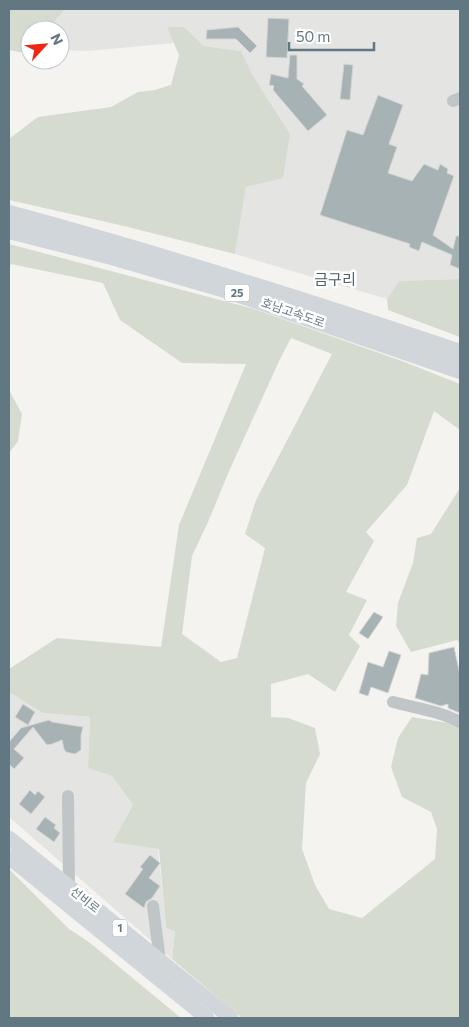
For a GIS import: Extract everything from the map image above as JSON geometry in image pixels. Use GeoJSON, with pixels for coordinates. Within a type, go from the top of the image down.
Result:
{"type":"FeatureCollection","features":[{"type":"Feature","properties":{"kind":"highway","name":"호남고속도로"},"geometry":{"type":"LineString","coordinates":[[9,214],[116,243],[260,287],[460,353]]}},
{"type":"Feature","properties":{"kind":"highway","name":"호남고속도로"},"geometry":{"type":"LineString","coordinates":[[9,230],[112,256],[222,288],[460,370]]}},
{"type":"Feature","properties":{"kind":"main road","name":"선비로"},"geometry":{"type":"LineString","coordinates":[[9,838],[231,1018]]}},
{"type":"Feature","properties":{"kind":"main road","name":"선비로"},"geometry":{"type":"LineString","coordinates":[[9,857],[207,1018]]}},
{"type":"Feature","properties":{"kind":"street"},"geometry":{"type":"LineString","coordinates":[[393,702],[435,711],[460,722]]}},
{"type":"Feature","properties":{"kind":"street"},"geometry":{"type":"LineString","coordinates":[[68,796],[69,887]]}},
{"type":"Feature","properties":{"kind":"street"},"geometry":{"type":"LineString","coordinates":[[153,906],[160,961]]}},
{"type":"Feature","properties":{"kind":"shaded area"},"geometry":{"type":"Polygon","coordinates":[[[9,9],[65,9],[56,20],[20,20],[20,52],[9,50],[9,9]]]}},
{"type":"Feature","properties":{"kind":"shaded area"},"geometry":{"type":"Polygon","coordinates":[[[65,9],[460,9],[460,279],[399,281],[387,299],[235,254],[246,187],[253,76],[241,51],[204,46],[184,27],[168,27],[174,43],[87,51],[70,50],[70,20],[56,20],[65,9]]]}},
{"type":"Feature","properties":{"kind":"shaded area"},"geometry":{"type":"Polygon","coordinates":[[[167,27],[184,27],[204,46],[241,51],[253,76],[290,134],[283,178],[246,187],[235,254],[9,200],[9,139],[38,117],[111,107],[138,92],[155,90],[171,85],[179,55],[167,27]]]}},
{"type":"Feature","properties":{"kind":"shaded area"},"geometry":{"type":"Polygon","coordinates":[[[9,244],[254,309],[402,361],[460,384],[460,430],[434,411],[407,485],[366,532],[374,541],[346,592],[367,600],[349,635],[360,646],[335,692],[308,674],[271,684],[271,717],[288,718],[315,728],[320,754],[306,783],[302,849],[315,885],[329,909],[362,918],[435,859],[437,829],[431,812],[402,797],[391,767],[398,738],[412,717],[460,725],[460,1018],[242,1018],[172,959],[175,931],[166,928],[159,849],[113,842],[133,805],[112,776],[88,768],[90,717],[43,713],[9,692],[9,669],[57,638],[161,647],[179,525],[246,364],[182,363],[120,320],[103,283],[11,264],[9,268],[9,244]],[[291,338],[192,556],[182,634],[221,662],[237,658],[265,548],[245,534],[256,500],[332,354],[291,338]]]}},
{"type":"Feature","properties":{"kind":"shaded area"},"geometry":{"type":"Polygon","coordinates":[[[460,279],[460,337],[388,310],[387,299],[399,281],[460,279]]]}},
{"type":"Feature","properties":{"kind":"shaded area"},"geometry":{"type":"Polygon","coordinates":[[[9,390],[22,414],[18,441],[9,453],[9,390]]]}},
{"type":"Feature","properties":{"kind":"shaded area"},"geometry":{"type":"Polygon","coordinates":[[[460,488],[460,644],[457,640],[411,652],[396,626],[398,603],[413,563],[417,538],[431,534],[460,488]]]}},
{"type":"Feature","properties":{"kind":"shaded area"},"geometry":{"type":"Polygon","coordinates":[[[9,692],[43,713],[90,717],[88,768],[112,776],[133,805],[158,849],[166,928],[175,930],[172,959],[9,817],[9,692]]]}},
{"type":"Feature","properties":{"kind":"shaded area"},"geometry":{"type":"Polygon","coordinates":[[[9,869],[69,929],[89,942],[181,1018],[9,1018],[9,869]]]}},
{"type":"Feature","properties":{"kind":"building"},"geometry":{"type":"Polygon","coordinates":[[[268,18],[289,19],[287,58],[266,57],[268,18]]]}},
{"type":"Feature","properties":{"kind":"building"},"geometry":{"type":"Polygon","coordinates":[[[238,27],[257,46],[250,53],[236,39],[206,39],[207,30],[238,27]]]}},
{"type":"Feature","properties":{"kind":"building"},"geometry":{"type":"Polygon","coordinates":[[[290,55],[297,55],[297,79],[304,84],[302,86],[327,115],[308,131],[273,90],[274,86],[269,85],[271,74],[288,78],[290,55]]]}},
{"type":"Feature","properties":{"kind":"building"},"geometry":{"type":"Polygon","coordinates":[[[344,64],[353,65],[350,100],[340,99],[344,64]]]}},
{"type":"Feature","properties":{"kind":"building"},"geometry":{"type":"Polygon","coordinates":[[[378,95],[403,105],[389,144],[397,147],[388,173],[412,181],[424,164],[438,170],[440,164],[448,169],[447,173],[454,176],[433,235],[453,249],[456,236],[460,236],[460,269],[450,265],[452,255],[422,242],[419,251],[409,247],[410,244],[320,215],[347,130],[363,135],[378,95]]]}},
{"type":"Feature","properties":{"kind":"building"},"geometry":{"type":"Polygon","coordinates":[[[374,612],[383,617],[368,639],[359,633],[374,612]]]}},
{"type":"Feature","properties":{"kind":"building"},"geometry":{"type":"Polygon","coordinates":[[[454,647],[460,675],[460,713],[448,708],[448,704],[441,706],[415,698],[421,674],[428,675],[429,653],[454,647]]]}},
{"type":"Feature","properties":{"kind":"building"},"geometry":{"type":"Polygon","coordinates":[[[389,651],[401,655],[388,693],[371,687],[368,696],[359,693],[368,662],[383,667],[389,651]]]}},
{"type":"Feature","properties":{"kind":"building"},"geometry":{"type":"Polygon","coordinates":[[[23,704],[35,712],[28,725],[15,717],[23,704]]]}},
{"type":"Feature","properties":{"kind":"building"},"geometry":{"type":"Polygon","coordinates":[[[49,720],[83,727],[81,750],[75,754],[66,752],[62,740],[47,745],[33,727],[14,749],[24,758],[14,769],[9,764],[9,742],[21,728],[49,720]]]}},
{"type":"Feature","properties":{"kind":"building"},"geometry":{"type":"Polygon","coordinates":[[[30,790],[35,795],[38,791],[45,797],[31,814],[19,804],[30,790]]]}},
{"type":"Feature","properties":{"kind":"building"},"geometry":{"type":"Polygon","coordinates":[[[45,817],[56,825],[54,828],[60,833],[54,842],[36,829],[45,817]]]}},
{"type":"Feature","properties":{"kind":"building"},"geometry":{"type":"Polygon","coordinates":[[[150,855],[160,863],[149,878],[160,886],[152,898],[146,902],[144,908],[125,894],[143,869],[140,867],[150,855]]]}},
{"type":"Feature","properties":{"kind":"district","name":"금구리"},"geometry":{"type":"Point","coordinates":[335,280]}}]}
